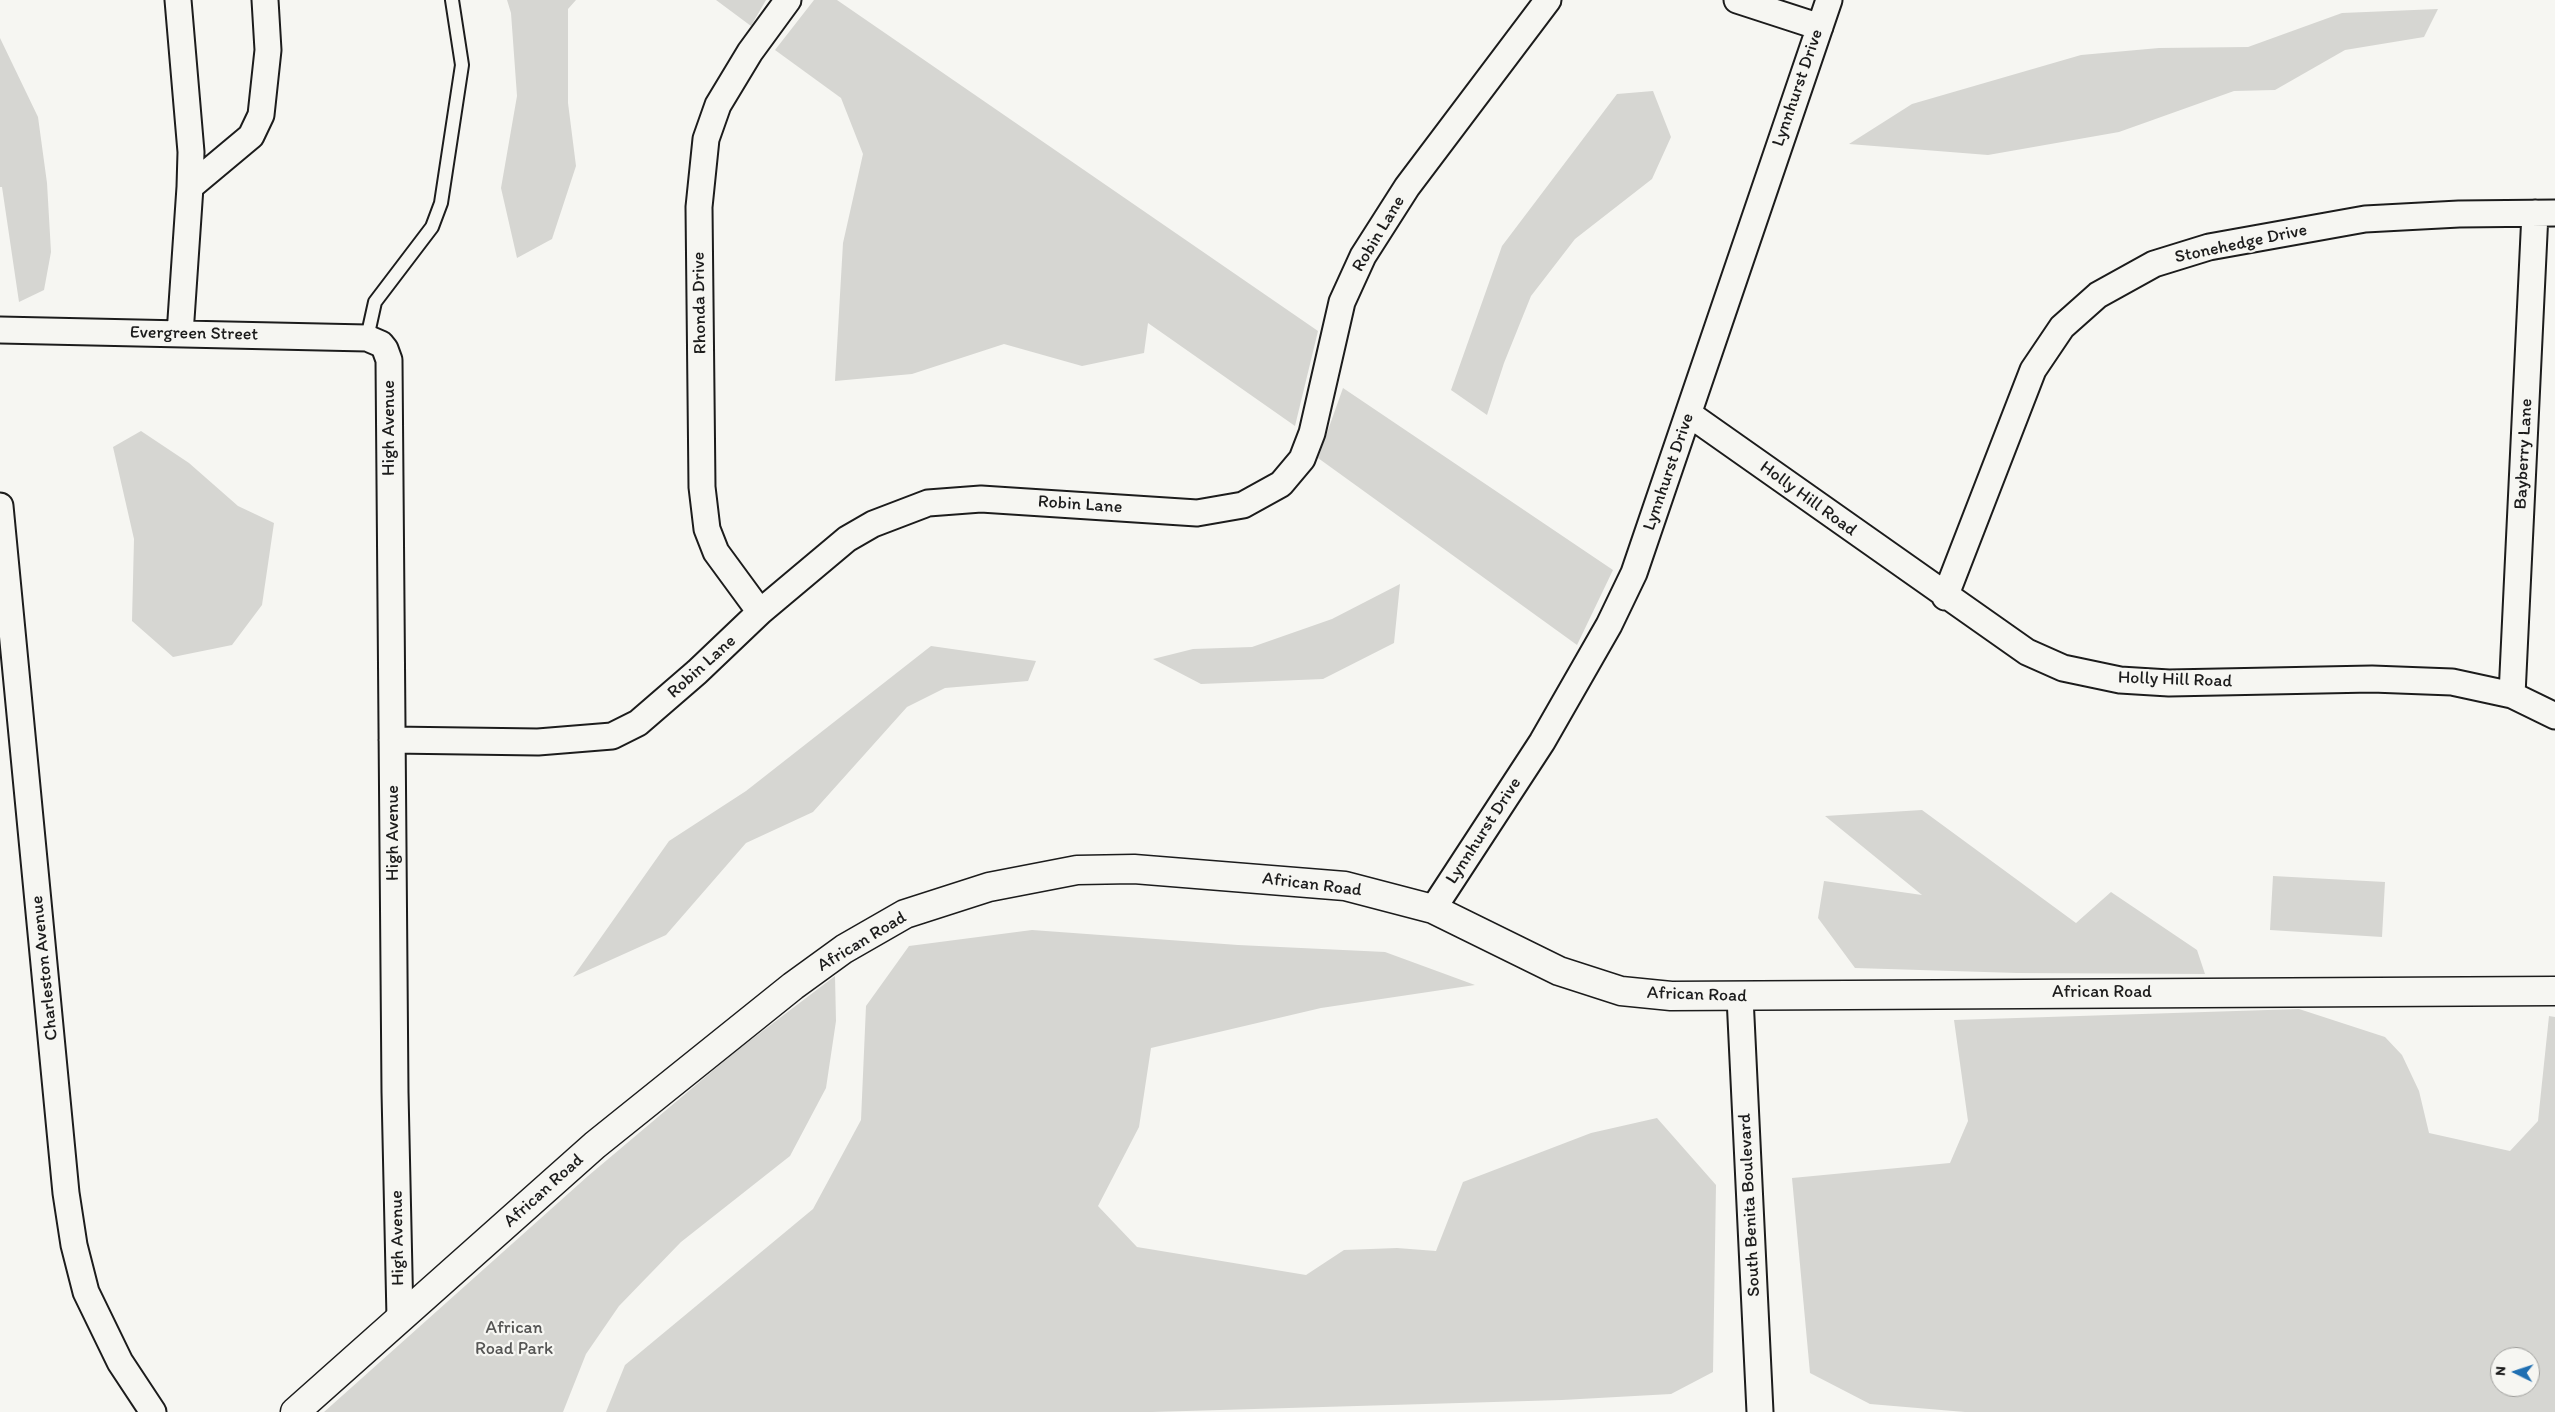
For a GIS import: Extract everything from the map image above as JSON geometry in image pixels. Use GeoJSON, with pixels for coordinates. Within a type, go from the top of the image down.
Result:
{"type":"FeatureCollection","features":[{"type":"Feature","properties":{"kind":"street"},"geometry":{"type":"LineString","coordinates":[[178,0],[191,152],[180,334]]}},
{"type":"Feature","properties":{"kind":"street"},"geometry":{"type":"LineString","coordinates":[[190,187],[251,136],[261,115],[268,50],[265,0]]}},
{"type":"Feature","properties":{"kind":"street","name":"Rhonda Drive"},"geometry":{"type":"LineString","coordinates":[[760,612],[716,552],[707,529],[702,487],[698,207],[706,139],[718,105],[750,52],[788,0]]}},
{"type":"Feature","properties":{"kind":"street","name":"Robin Lane"},"geometry":{"type":"LineString","coordinates":[[392,740],[538,742],[612,736],[638,723],[698,672],[760,612],[847,539],[873,524],[928,503],[981,499],[1197,513],[1243,506],[1281,484],[1302,459],[1312,433],[1342,302],[1363,256],[1407,187],[1548,0]]}},
{"type":"Feature","properties":{"kind":"street"},"geometry":{"type":"LineString","coordinates":[[1738,0],[1820,27]]}},
{"type":"Feature","properties":{"kind":"street","name":"Lynnhurst Drive"},"geometry":{"type":"LineString","coordinates":[[1433,909],[1542,742],[1609,626],[1634,573],[1829,0]]}},
{"type":"Feature","properties":{"kind":"street","name":"Stonehedge Drive"},"geometry":{"type":"LineString","coordinates":[[1945,597],[2033,370],[2062,327],[2098,295],[2154,264],[2219,246],[2365,219],[2459,214],[2545,213]]}},
{"type":"Feature","properties":{"kind":"street","name":"Bayberry Lane"},"geometry":{"type":"LineString","coordinates":[[2512,695],[2545,213]]}},
{"type":"Feature","properties":{"kind":"street","name":"Evergreen Street"},"geometry":{"type":"LineString","coordinates":[[0,330],[180,334],[376,343]]}},
{"type":"Feature","properties":{"kind":"street","name":"High Avenue"},"geometry":{"type":"LineString","coordinates":[[376,343],[389,360],[395,1092],[400,1318]]}},
{"type":"Feature","properties":{"kind":"street","name":"Holly Hill Road"},"geometry":{"type":"LineString","coordinates":[[1689,414],[1945,597],[2027,652],[2063,668],[2120,680],[2169,683],[2372,679],[2452,682],[2512,695],[2555,716]]}},
{"type":"Feature","properties":{"kind":"street","name":"Charleston Avenue"},"geometry":{"type":"LineString","coordinates":[[0,506],[65,1184],[74,1245],[86,1292],[120,1362],[153,1412]]}},
{"type":"Feature","properties":{"kind":"street","name":"African Road"},"geometry":{"type":"LineString","coordinates":[[295,1412],[595,1145],[793,986],[844,949],[905,914],[989,886],[1077,870],[1134,869],[1345,886],[1433,909],[1559,971],[1621,991],[1671,996],[1740,997],[2033,992],[2555,991]]}},
{"type":"Feature","properties":{"kind":"street","name":"South Benita Boulevard"},"geometry":{"type":"LineString","coordinates":[[1740,997],[1760,1412]]}},
{"type":"Feature","properties":{"kind":"lane"},"geometry":{"type":"LineString","coordinates":[[376,343],[375,302],[432,227],[441,202],[462,65],[452,0]]}},
{"type":"Feature","properties":{"kind":"green space"},"geometry":{"type":"Polygon","coordinates":[[[507,0],[576,0],[568,9],[568,103],[576,166],[552,239],[517,258],[501,188],[517,96],[511,13],[507,0]]]}},
{"type":"Feature","properties":{"kind":"green space"},"geometry":{"type":"Polygon","coordinates":[[[716,0],[766,0],[751,26],[716,0]]]}},
{"type":"Feature","properties":{"kind":"green space"},"geometry":{"type":"Polygon","coordinates":[[[814,0],[837,0],[1318,331],[1295,426],[1148,323],[1144,353],[1082,366],[1004,344],[912,374],[835,381],[843,243],[863,154],[841,98],[775,50],[814,0]]]}},
{"type":"Feature","properties":{"kind":"green space"},"geometry":{"type":"Polygon","coordinates":[[[2438,9],[2424,37],[2345,50],[2275,90],[2234,91],[2119,132],[1988,155],[1849,144],[1912,104],[2081,55],[2159,48],[2248,47],[2342,13],[2438,9]]]}},
{"type":"Feature","properties":{"kind":"green space"},"geometry":{"type":"Polygon","coordinates":[[[0,38],[38,117],[47,183],[51,252],[44,290],[19,302],[2,187],[0,187],[0,38]]]}},
{"type":"Feature","properties":{"kind":"green space"},"geometry":{"type":"Polygon","coordinates":[[[1653,91],[1671,137],[1652,179],[1575,239],[1531,296],[1504,363],[1487,415],[1451,390],[1502,246],[1617,94],[1653,91]]]}},
{"type":"Feature","properties":{"kind":"green space"},"geometry":{"type":"Polygon","coordinates":[[[1343,388],[1613,570],[1577,645],[1318,458],[1343,388]]]}},
{"type":"Feature","properties":{"kind":"green space"},"geometry":{"type":"Polygon","coordinates":[[[141,431],[189,463],[238,506],[274,523],[262,605],[232,645],[173,657],[132,621],[134,539],[113,447],[141,431]]]}},
{"type":"Feature","properties":{"kind":"green space"},"geometry":{"type":"Polygon","coordinates":[[[1400,584],[1394,643],[1323,679],[1201,684],[1153,659],[1193,649],[1252,647],[1332,619],[1400,584]]]}},
{"type":"Feature","properties":{"kind":"green space"},"geometry":{"type":"Polygon","coordinates":[[[931,646],[1036,661],[1028,681],[945,688],[907,707],[813,812],[746,843],[666,935],[573,977],[669,841],[746,791],[931,646]]]}},
{"type":"Feature","properties":{"kind":"green space"},"geometry":{"type":"Polygon","coordinates":[[[1922,810],[2076,923],[2111,892],[2197,950],[2205,974],[2017,973],[1855,968],[1818,918],[1824,881],[1922,895],[1825,816],[1922,810]]]}},
{"type":"Feature","properties":{"kind":"green space"},"geometry":{"type":"Polygon","coordinates":[[[2273,876],[2385,882],[2382,937],[2270,930],[2273,876]]]}},
{"type":"Feature","properties":{"kind":"green space"},"geometry":{"type":"Polygon","coordinates":[[[1032,930],[1238,945],[1385,952],[1475,985],[1321,1008],[1151,1048],[1139,1127],[1098,1206],[1137,1247],[1306,1275],[1344,1250],[1397,1248],[1436,1251],[1463,1182],[1591,1133],[1657,1118],[1716,1185],[1713,1372],[1671,1394],[1562,1400],[1152,1412],[606,1412],[625,1365],[813,1209],[861,1120],[866,1006],[909,946],[1032,930]]]}},
{"type":"Feature","properties":{"kind":"green space","name":"African Road Park"},"geometry":{"type":"Polygon","coordinates":[[[835,976],[836,1021],[826,1088],[790,1156],[681,1242],[619,1306],[586,1354],[563,1412],[324,1412],[588,1176],[735,1052],[835,976]]]}},
{"type":"Feature","properties":{"kind":"green space"},"geometry":{"type":"Polygon","coordinates":[[[2299,1009],[2385,1037],[2402,1055],[2419,1091],[2429,1133],[2510,1151],[2538,1121],[2549,1016],[2555,1017],[2555,1412],[1965,1412],[1870,1404],[1810,1373],[1792,1178],[1950,1163],[1968,1121],[1954,1020],[2299,1009]]]}}]}
